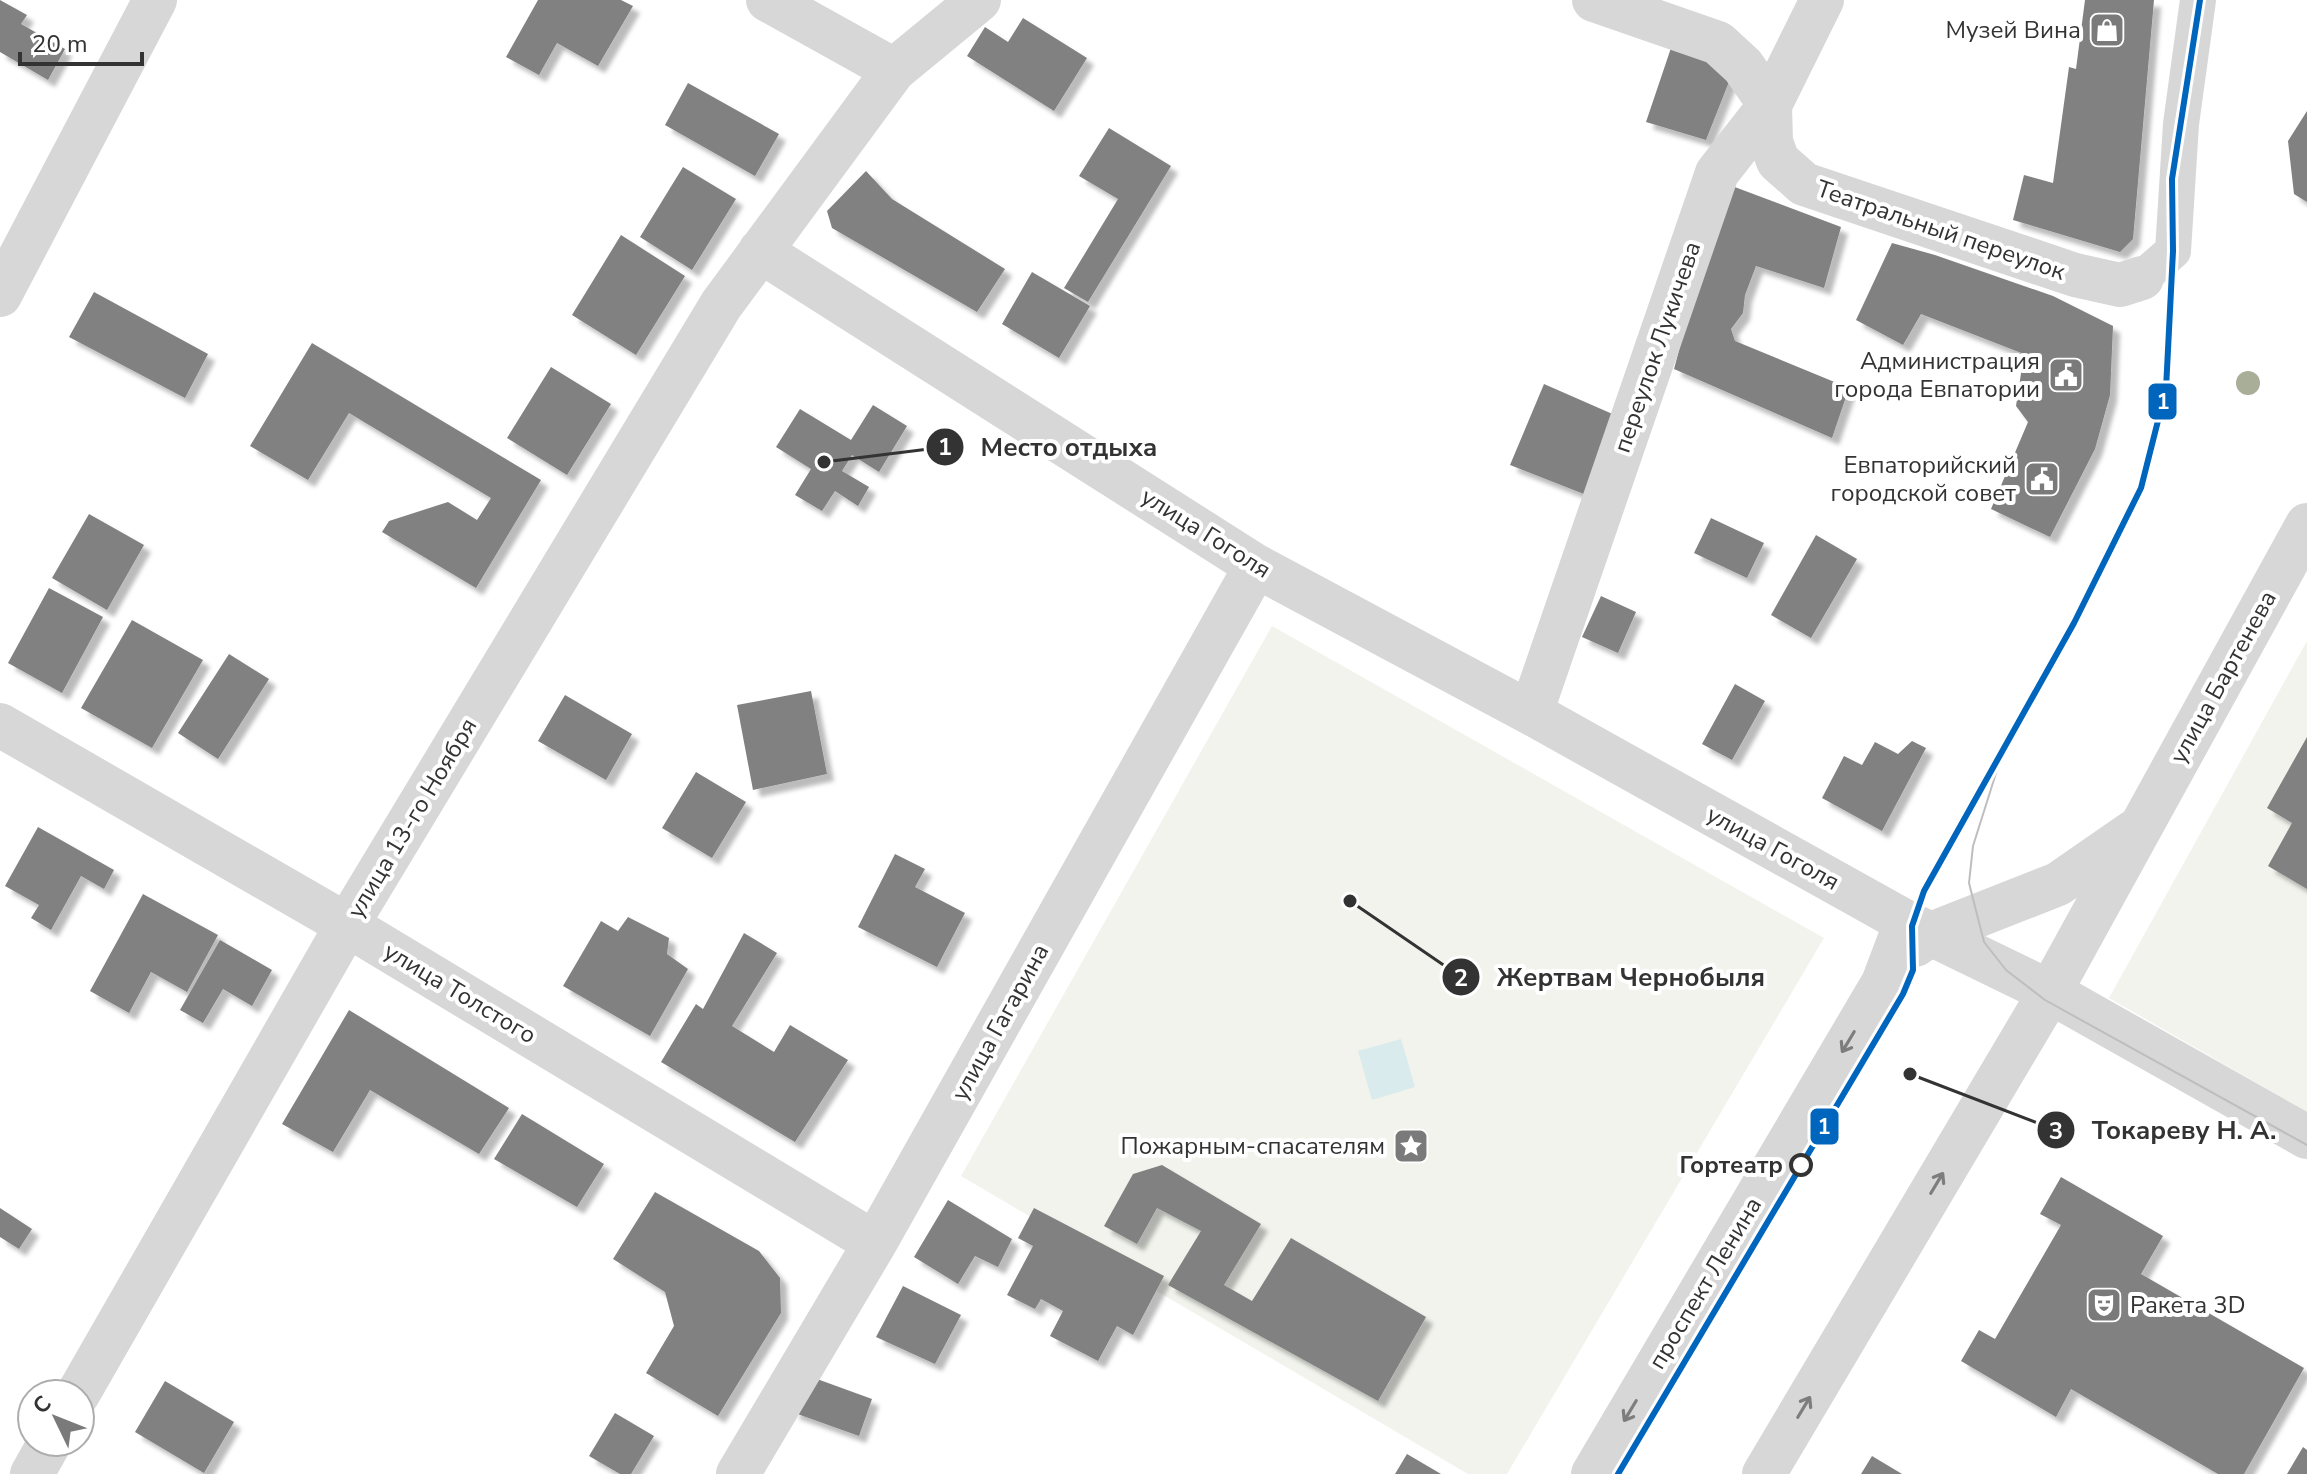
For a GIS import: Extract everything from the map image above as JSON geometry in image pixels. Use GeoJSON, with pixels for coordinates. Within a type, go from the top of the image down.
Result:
{"type":"FeatureCollection","features":[{"type":"Feature","properties":{"kind":"street"},"geometry":{"type":"LineString","coordinates":[[0,295],[155,0]]}},
{"type":"Feature","properties":{"kind":"street"},"geometry":{"type":"LineString","coordinates":[[768,0],[894,70]]}},
{"type":"Feature","properties":{"kind":"street"},"geometry":{"type":"LineString","coordinates":[[760,251],[894,70],[979,0]]}},
{"type":"Feature","properties":{"kind":"street"},"geometry":{"type":"LineString","coordinates":[[1594,0],[1718,43],[1743,66],[1770,105]]}},
{"type":"Feature","properties":{"kind":"street","name":"переулок Лукичева"},"geometry":{"type":"LineString","coordinates":[[1531,713],[1717,173],[1770,105],[1822,0]]}},
{"type":"Feature","properties":{"kind":"street"},"geometry":{"type":"LineString","coordinates":[[2142,278],[2173,251],[2181,124],[2198,0]]}},
{"type":"Feature","properties":{"kind":"street","name":"Театральный переулок"},"geometry":{"type":"LineString","coordinates":[[1770,105],[1771,142],[1778,161],[1804,184],[2075,275],[2120,285],[2142,278]]}},
{"type":"Feature","properties":{"kind":"street","name":"улица Гоголя"},"geometry":{"type":"LineString","coordinates":[[760,251],[1256,566],[1531,713],[1918,928],[2050,992]]}},
{"type":"Feature","properties":{"kind":"street","name":"улица 13-го Ноября"},"geometry":{"type":"LineString","coordinates":[[87,1378],[347,925],[721,305],[760,251]]}},
{"type":"Feature","properties":{"kind":"street","name":"улица Бартенева"},"geometry":{"type":"LineString","coordinates":[[2050,992],[2307,525]]}},
{"type":"Feature","properties":{"kind":"street","name":"улица Гагарина"},"geometry":{"type":"LineString","coordinates":[[738,1474],[875,1243],[1256,566]]}},
{"type":"Feature","properties":{"kind":"street","name":"улица Толстого"},"geometry":{"type":"LineString","coordinates":[[0,725],[347,925],[875,1243]]}},
{"type":"Feature","properties":{"kind":"street","name":"проспект Ленина"},"geometry":{"type":"LineString","coordinates":[[1593,1474],[1883,983],[1912,947],[1918,928],[2058,884],[2138,829]]}},
{"type":"Feature","properties":{"kind":"street"},"geometry":{"type":"LineString","coordinates":[[1764,1474],[2050,992],[2307,1137]]}},
{"type":"Feature","properties":{"kind":"shaded area"},"geometry":{"type":"Polygon","coordinates":[[[1272,626],[1824,938],[1507,1474],[1468,1474],[961,1176],[1272,626]]]}},
{"type":"Feature","properties":{"kind":"shaded area"},"geometry":{"type":"Polygon","coordinates":[[[2307,641],[2307,1112],[2109,998],[2307,641]]]}},
{"type":"Feature","properties":{"kind":"shaded area"},"geometry":{"type":"Polygon","coordinates":[[[1401,1039],[1415,1087],[1372,1100],[1358,1051],[1401,1039]]]}},
{"type":"Feature","properties":{"kind":"building"},"geometry":{"type":"Polygon","coordinates":[[[0,0],[27,15],[21,24],[65,49],[48,80],[0,52],[0,0]]]}},
{"type":"Feature","properties":{"kind":"building"},"geometry":{"type":"Polygon","coordinates":[[[538,0],[621,0],[633,6],[598,66],[557,43],[539,75],[506,57],[538,0]]]}},
{"type":"Feature","properties":{"kind":"building"},"geometry":{"type":"Polygon","coordinates":[[[2085,0],[2154,0],[2133,239],[2120,252],[2013,220],[2024,175],[2053,183],[2069,67],[2076,69],[2085,0]]]}},
{"type":"Feature","properties":{"kind":"building"},"geometry":{"type":"Polygon","coordinates":[[[1023,18],[1087,58],[1054,111],[967,56],[985,27],[1008,42],[1023,18]]]}},
{"type":"Feature","properties":{"kind":"building"},"geometry":{"type":"Polygon","coordinates":[[[1673,42],[1736,64],[1706,140],[1646,122],[1673,42]]]}},
{"type":"Feature","properties":{"kind":"building"},"geometry":{"type":"Polygon","coordinates":[[[688,83],[779,134],[755,176],[665,125],[688,83]]]}},
{"type":"Feature","properties":{"kind":"building"},"geometry":{"type":"Polygon","coordinates":[[[2307,111],[2307,202],[2294,194],[2288,141],[2307,111]]]}},
{"type":"Feature","properties":{"kind":"building"},"geometry":{"type":"Polygon","coordinates":[[[1109,128],[1171,166],[1088,302],[1064,288],[1118,199],[1079,176],[1109,128]]]}},
{"type":"Feature","properties":{"kind":"building"},"geometry":{"type":"Polygon","coordinates":[[[683,167],[736,199],[692,270],[640,237],[683,167]]]}},
{"type":"Feature","properties":{"kind":"building"},"geometry":{"type":"Polygon","coordinates":[[[866,171],[892,199],[1005,269],[977,312],[832,228],[827,211],[866,171]]]}},
{"type":"Feature","properties":{"kind":"building"},"geometry":{"type":"Polygon","coordinates":[[[1732,186],[1841,227],[1824,288],[1756,266],[1745,295],[1743,313],[1731,329],[1735,341],[1849,388],[1832,438],[1674,369],[1691,305],[1732,186]]]}},
{"type":"Feature","properties":{"kind":"building"},"geometry":{"type":"Polygon","coordinates":[[[621,235],[685,276],[636,355],[572,315],[621,235]]]}},
{"type":"Feature","properties":{"kind":"building"},"geometry":{"type":"Polygon","coordinates":[[[1892,243],[2053,296],[2113,326],[2110,395],[2095,449],[2050,537],[1991,509],[2028,422],[2016,406],[2024,354],[1921,314],[1903,345],[1856,320],[1892,243]]]}},
{"type":"Feature","properties":{"kind":"building"},"geometry":{"type":"Polygon","coordinates":[[[1032,272],[1090,306],[1059,358],[1002,324],[1032,272]]]}},
{"type":"Feature","properties":{"kind":"building"},"geometry":{"type":"Polygon","coordinates":[[[94,292],[208,354],[185,398],[69,337],[94,292]]]}},
{"type":"Feature","properties":{"kind":"building"},"geometry":{"type":"Polygon","coordinates":[[[312,343],[541,480],[476,588],[382,532],[389,521],[448,502],[477,520],[491,498],[349,413],[308,480],[250,446],[312,343]]]}},
{"type":"Feature","properties":{"kind":"building"},"geometry":{"type":"Polygon","coordinates":[[[551,367],[611,404],[567,475],[507,438],[551,367]]]}},
{"type":"Feature","properties":{"kind":"building"},"geometry":{"type":"Polygon","coordinates":[[[1544,384],[1617,416],[1589,496],[1510,465],[1544,384]]]}},
{"type":"Feature","properties":{"kind":"building"},"geometry":{"type":"Polygon","coordinates":[[[873,405],[907,426],[879,472],[852,455],[842,471],[869,487],[858,506],[835,491],[822,511],[795,495],[811,469],[776,447],[800,409],[851,440],[873,405]]]}},
{"type":"Feature","properties":{"kind":"building"},"geometry":{"type":"Polygon","coordinates":[[[89,514],[144,545],[107,610],[52,578],[89,514]]]}},
{"type":"Feature","properties":{"kind":"building"},"geometry":{"type":"Polygon","coordinates":[[[1711,518],[1764,543],[1747,578],[1694,553],[1711,518]]]}},
{"type":"Feature","properties":{"kind":"building"},"geometry":{"type":"Polygon","coordinates":[[[1816,535],[1857,559],[1811,638],[1771,615],[1816,535]]]}},
{"type":"Feature","properties":{"kind":"building"},"geometry":{"type":"Polygon","coordinates":[[[49,588],[103,617],[62,693],[8,663],[49,588]]]}},
{"type":"Feature","properties":{"kind":"building"},"geometry":{"type":"Polygon","coordinates":[[[1601,596],[1636,612],[1618,653],[1582,637],[1601,596]]]}},
{"type":"Feature","properties":{"kind":"building"},"geometry":{"type":"Polygon","coordinates":[[[132,620],[203,660],[152,748],[81,708],[132,620]]]}},
{"type":"Feature","properties":{"kind":"building"},"geometry":{"type":"Polygon","coordinates":[[[229,654],[269,679],[218,759],[178,733],[229,654]]]}},
{"type":"Feature","properties":{"kind":"building"},"geometry":{"type":"Polygon","coordinates":[[[1735,684],[1765,701],[1732,760],[1702,744],[1735,684]]]}},
{"type":"Feature","properties":{"kind":"building"},"geometry":{"type":"Polygon","coordinates":[[[811,691],[827,774],[753,790],[737,705],[811,691]]]}},
{"type":"Feature","properties":{"kind":"building"},"geometry":{"type":"Polygon","coordinates":[[[565,695],[632,734],[606,780],[538,741],[565,695]]]}},
{"type":"Feature","properties":{"kind":"building"},"geometry":{"type":"Polygon","coordinates":[[[2307,737],[2307,889],[2268,866],[2292,823],[2267,808],[2307,737]]]}},
{"type":"Feature","properties":{"kind":"building"},"geometry":{"type":"Polygon","coordinates":[[[1912,741],[1926,748],[1882,831],[1822,798],[1844,756],[1862,765],[1875,742],[1898,754],[1912,741]]]}},
{"type":"Feature","properties":{"kind":"building"},"geometry":{"type":"Polygon","coordinates":[[[696,772],[746,802],[712,858],[662,828],[696,772]]]}},
{"type":"Feature","properties":{"kind":"building"},"geometry":{"type":"Polygon","coordinates":[[[38,827],[114,870],[104,889],[81,876],[51,930],[31,918],[39,905],[5,886],[38,827]]]}},
{"type":"Feature","properties":{"kind":"building"},"geometry":{"type":"Polygon","coordinates":[[[895,854],[925,869],[915,887],[965,913],[937,967],[858,927],[895,854]]]}},
{"type":"Feature","properties":{"kind":"building"},"geometry":{"type":"Polygon","coordinates":[[[143,894],[218,935],[187,992],[151,972],[129,1013],[90,991],[143,894]]]}},
{"type":"Feature","properties":{"kind":"building"},"geometry":{"type":"Polygon","coordinates":[[[628,917],[669,938],[667,954],[688,969],[650,1036],[563,986],[601,921],[618,931],[628,917]]]}},
{"type":"Feature","properties":{"kind":"building"},"geometry":{"type":"Polygon","coordinates":[[[744,933],[777,953],[732,1026],[774,1052],[790,1025],[848,1060],[795,1142],[661,1062],[696,1004],[703,1009],[744,933]]]}},
{"type":"Feature","properties":{"kind":"building"},"geometry":{"type":"Polygon","coordinates":[[[220,940],[272,970],[252,1006],[223,989],[203,1023],[180,1010],[220,940]]]}},
{"type":"Feature","properties":{"kind":"building"},"geometry":{"type":"Polygon","coordinates":[[[349,1010],[509,1108],[479,1154],[370,1090],[333,1152],[282,1124],[349,1010]]]}},
{"type":"Feature","properties":{"kind":"building"},"geometry":{"type":"Polygon","coordinates":[[[522,1114],[604,1164],[577,1207],[494,1159],[522,1114]]]}},
{"type":"Feature","properties":{"kind":"building"},"geometry":{"type":"Polygon","coordinates":[[[1162,1165],[1261,1224],[1224,1285],[1252,1301],[1291,1238],[1426,1317],[1378,1401],[1168,1285],[1201,1231],[1157,1208],[1137,1244],[1104,1226],[1133,1174],[1162,1165]]]}},
{"type":"Feature","properties":{"kind":"building","name":"Ракета 3D"},"geometry":{"type":"Polygon","coordinates":[[[2061,1177],[2163,1236],[2141,1274],[2304,1368],[2244,1474],[2218,1474],[2071,1389],[2056,1417],[1961,1361],[1979,1330],[1995,1339],[2061,1225],[2040,1214],[2061,1177]]]}},
{"type":"Feature","properties":{"kind":"building"},"geometry":{"type":"Polygon","coordinates":[[[655,1192],[759,1251],[780,1278],[781,1313],[718,1416],[646,1373],[674,1326],[665,1292],[613,1259],[655,1192]]]}},
{"type":"Feature","properties":{"kind":"building"},"geometry":{"type":"Polygon","coordinates":[[[948,1200],[1012,1239],[998,1267],[975,1256],[958,1284],[914,1257],[948,1200]]]}},
{"type":"Feature","properties":{"kind":"building"},"geometry":{"type":"Polygon","coordinates":[[[0,1208],[32,1229],[19,1249],[0,1237],[0,1208]]]}},
{"type":"Feature","properties":{"kind":"building"},"geometry":{"type":"Polygon","coordinates":[[[1034,1208],[1164,1276],[1133,1335],[1117,1326],[1098,1361],[1050,1336],[1063,1311],[1041,1299],[1035,1309],[1007,1295],[1033,1246],[1018,1238],[1034,1208]]]}},
{"type":"Feature","properties":{"kind":"building"},"geometry":{"type":"Polygon","coordinates":[[[903,1286],[961,1315],[935,1364],[876,1337],[903,1286]]]}},
{"type":"Feature","properties":{"kind":"building"},"geometry":{"type":"Polygon","coordinates":[[[806,1375],[872,1399],[859,1436],[792,1412],[806,1375]]]}},
{"type":"Feature","properties":{"kind":"building"},"geometry":{"type":"Polygon","coordinates":[[[165,1381],[234,1422],[204,1473],[135,1432],[165,1381]]]}},
{"type":"Feature","properties":{"kind":"building"},"geometry":{"type":"Polygon","coordinates":[[[615,1413],[654,1436],[631,1474],[620,1474],[589,1456],[615,1413]]]}},
{"type":"Feature","properties":{"kind":"building"},"geometry":{"type":"Polygon","coordinates":[[[2303,1447],[2307,1450],[2307,1474],[2287,1474],[2303,1447]]]}},
{"type":"Feature","properties":{"kind":"building"},"geometry":{"type":"Polygon","coordinates":[[[1407,1454],[1441,1474],[1395,1474],[1407,1454]]]}},
{"type":"Feature","properties":{"kind":"building"},"geometry":{"type":"Polygon","coordinates":[[[1872,1456],[1902,1474],[1861,1474],[1872,1456]]]}},
{"type":"Feature","properties":{"kind":"tram line"},"geometry":{"type":"LineString","coordinates":[[2003,751],[1973,846],[1969,883],[1984,942],[2006,970],[2045,1000],[2307,1145]]}},
{"type":"Feature","properties":{"kind":"transit line","name":"1"},"geometry":{"type":"LineString","coordinates":[[1618,1474],[1903,994],[1913,970],[1912,926],[1924,891],[2074,623],[2141,488],[2166,389],[2173,251],[2172,179],[2200,0]]}},
{"type":"Feature","properties":{"kind":"place","name":"Музей Вина"},"geometry":{"type":"Point","coordinates":[2107,30]}},
{"type":"Feature","properties":{"kind":"place","name":"Администрация города Евпатории"},"geometry":{"type":"Point","coordinates":[2066,375]}},
{"type":"Feature","properties":{"kind":"place","name":"Место отдыха"},"geometry":{"type":"Point","coordinates":[824,462]}},
{"type":"Feature","properties":{"kind":"place","name":"Евпаторийский городской совет"},"geometry":{"type":"Point","coordinates":[2042,479]}},
{"type":"Feature","properties":{"kind":"place","name":"Жертвам Чернобыля"},"geometry":{"type":"Point","coordinates":[1350,901]}},
{"type":"Feature","properties":{"kind":"place","name":"Токареву Н. А."},"geometry":{"type":"Point","coordinates":[1910,1074]}},
{"type":"Feature","properties":{"kind":"place","name":"Пожарным-спасателям"},"geometry":{"type":"Point","coordinates":[1411,1146]}},
{"type":"Feature","properties":{"kind":"place","name":"Гортеатр"},"geometry":{"type":"Point","coordinates":[1801,1165]}},
{"type":"Feature","properties":{"kind":"place","name":"Ракета 3D"},"geometry":{"type":"Point","coordinates":[2104,1305]}}]}
